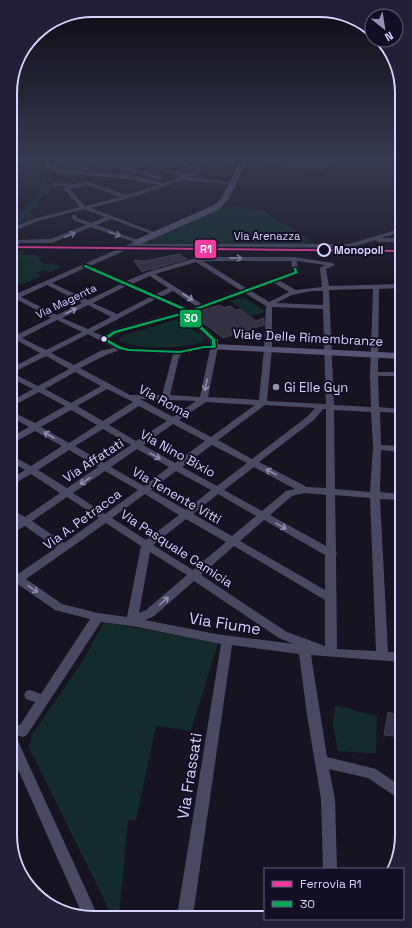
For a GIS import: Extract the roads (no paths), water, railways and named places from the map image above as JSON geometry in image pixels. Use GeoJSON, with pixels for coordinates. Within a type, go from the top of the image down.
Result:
{"type":"FeatureCollection","features":[{"type":"Feature","properties":{"kind":"street"},"geometry":{"type":"LineString","coordinates":[[80,202],[86,208],[156,234]]}},
{"type":"Feature","properties":{"kind":"street"},"geometry":{"type":"LineString","coordinates":[[17,227],[44,217],[107,202]]}},
{"type":"Feature","properties":{"kind":"street"},"geometry":{"type":"LineString","coordinates":[[17,294],[47,283],[217,207],[222,202]]}},
{"type":"Feature","properties":{"kind":"street"},"geometry":{"type":"LineString","coordinates":[[74,216],[75,219],[134,244]]}},
{"type":"Feature","properties":{"kind":"street"},"geometry":{"type":"LineString","coordinates":[[17,229],[20,235],[18,241],[52,241],[111,217]]}},
{"type":"Feature","properties":{"kind":"street","name":"Via Arenazza"},"geometry":{"type":"LineString","coordinates":[[134,244],[349,246],[395,232]]}},
{"type":"Feature","properties":{"kind":"street"},"geometry":{"type":"LineString","coordinates":[[370,240],[395,240]]}},
{"type":"Feature","properties":{"kind":"street","name":"Via Magenta"},"geometry":{"type":"LineString","coordinates":[[17,336],[150,273],[207,258],[294,259],[331,264],[332,265],[323,268],[326,289]]}},
{"type":"Feature","properties":{"kind":"street"},"geometry":{"type":"LineString","coordinates":[[104,340],[115,332],[185,312],[296,273],[294,259]]}},
{"type":"Feature","properties":{"kind":"street"},"geometry":{"type":"LineString","coordinates":[[197,260],[269,305],[326,307]]}},
{"type":"Feature","properties":{"kind":"street"},"geometry":{"type":"LineString","coordinates":[[85,266],[184,309],[188,316],[214,340],[203,400]]}},
{"type":"Feature","properties":{"kind":"street"},"geometry":{"type":"LineString","coordinates":[[150,273],[201,306]]}},
{"type":"Feature","properties":{"kind":"street"},"geometry":{"type":"LineString","coordinates":[[274,280],[294,292]]}},
{"type":"Feature","properties":{"kind":"street"},"geometry":{"type":"LineString","coordinates":[[47,283],[117,317]]}},
{"type":"Feature","properties":{"kind":"street"},"geometry":{"type":"LineString","coordinates":[[269,305],[281,296],[312,289],[395,286]]}},
{"type":"Feature","properties":{"kind":"street"},"geometry":{"type":"LineString","coordinates":[[376,287],[374,352],[376,447],[375,495],[382,656]]}},
{"type":"Feature","properties":{"kind":"street"},"geometry":{"type":"LineString","coordinates":[[17,368],[173,288]]}},
{"type":"Feature","properties":{"kind":"street"},"geometry":{"type":"LineString","coordinates":[[326,289],[330,407],[332,554],[331,653]]}},
{"type":"Feature","properties":{"kind":"street"},"geometry":{"type":"LineString","coordinates":[[17,298],[120,348],[129,350],[180,352],[214,345]]}},
{"type":"Feature","properties":{"kind":"street"},"geometry":{"type":"LineString","coordinates":[[263,403],[268,347],[269,305]]}},
{"type":"Feature","properties":{"kind":"street","name":"Via Roma"},"geometry":{"type":"LineString","coordinates":[[17,340],[130,397],[306,490]]}},
{"type":"Feature","properties":{"kind":"street","name":"Viale Delle Rimembranze"},"geometry":{"type":"LineString","coordinates":[[214,345],[374,352],[395,351]]}},
{"type":"Feature","properties":{"kind":"street"},"geometry":{"type":"LineString","coordinates":[[17,402],[103,353],[120,348]]}},
{"type":"Feature","properties":{"kind":"street"},"geometry":{"type":"LineString","coordinates":[[165,397],[175,356],[180,352]]}},
{"type":"Feature","properties":{"kind":"street","name":"Viale Delle Rimembranze"},"geometry":{"type":"LineString","coordinates":[[374,352],[395,355]]}},
{"type":"Feature","properties":{"kind":"street"},"geometry":{"type":"LineString","coordinates":[[374,374],[395,374]]}},
{"type":"Feature","properties":{"kind":"street","name":"Via Nino Bixio"},"geometry":{"type":"LineString","coordinates":[[17,378],[71,406],[138,446],[332,554]]}},
{"type":"Feature","properties":{"kind":"street"},"geometry":{"type":"LineString","coordinates":[[17,438],[106,386]]}},
{"type":"Feature","properties":{"kind":"street"},"geometry":{"type":"LineString","coordinates":[[130,397],[165,397],[395,411]]}},
{"type":"Feature","properties":{"kind":"street","name":"Via Affatati"},"geometry":{"type":"LineString","coordinates":[[17,526],[138,446],[203,400]]}},
{"type":"Feature","properties":{"kind":"street"},"geometry":{"type":"LineString","coordinates":[[17,479],[139,402]]}},
{"type":"Feature","properties":{"kind":"street","name":"Via A. Petracca"},"geometry":{"type":"LineString","coordinates":[[17,577],[64,548],[263,403]]}},
{"type":"Feature","properties":{"kind":"street"},"geometry":{"type":"LineString","coordinates":[[132,622],[146,545],[311,418],[320,407]]}},
{"type":"Feature","properties":{"kind":"street","name":"Via Tenente Vitti"},"geometry":{"type":"LineString","coordinates":[[17,416],[331,598]]}},
{"type":"Feature","properties":{"kind":"street"},"geometry":{"type":"LineString","coordinates":[[376,447],[395,449]]}},
{"type":"Feature","properties":{"kind":"street","name":"Via Pasquale Camicia"},"geometry":{"type":"LineString","coordinates":[[17,461],[194,575],[283,635],[331,653]]}},
{"type":"Feature","properties":{"kind":"street"},"geometry":{"type":"LineString","coordinates":[[132,622],[150,613],[289,493],[306,490],[395,497]]}},
{"type":"Feature","properties":{"kind":"street"},"geometry":{"type":"LineString","coordinates":[[17,516],[64,548]]}},
{"type":"Feature","properties":{"kind":"street","name":"Via Fiume"},"geometry":{"type":"LineString","coordinates":[[17,581],[59,607],[98,618],[132,622],[226,640],[331,653],[395,657]]}},
{"type":"Feature","properties":{"kind":"street"},"geometry":{"type":"LineString","coordinates":[[18,729],[43,700],[98,618]]}},
{"type":"Feature","properties":{"kind":"street","name":"Via Frassati"},"geometry":{"type":"LineString","coordinates":[[186,911],[226,640]]}},
{"type":"Feature","properties":{"kind":"street"},"geometry":{"type":"LineString","coordinates":[[304,650],[328,799],[330,868]]}},
{"type":"Feature","properties":{"kind":"street"},"geometry":{"type":"LineString","coordinates":[[30,695],[43,700]]}},
{"type":"Feature","properties":{"kind":"street"},"geometry":{"type":"LineString","coordinates":[[17,754],[89,911]]}},
{"type":"Feature","properties":{"kind":"street"},"geometry":{"type":"LineString","coordinates":[[323,762],[371,773],[395,792]]}},
{"type":"Feature","properties":{"kind":"waterway"},"geometry":{"type":"LineString","coordinates":[[23,220],[26,218],[24,217],[35,202]]}},
{"type":"Feature","properties":{"kind":"rail line","name":"R1"},"geometry":{"type":"LineString","coordinates":[[17,247],[395,251]]}},
{"type":"Feature","properties":{"kind":"place","name":"Monopoli"},"geometry":{"type":"Point","coordinates":[324,250]}},
{"type":"Feature","properties":{"kind":"place","name":"Gi Elle Gyn"},"geometry":{"type":"Point","coordinates":[276,387]}}]}
